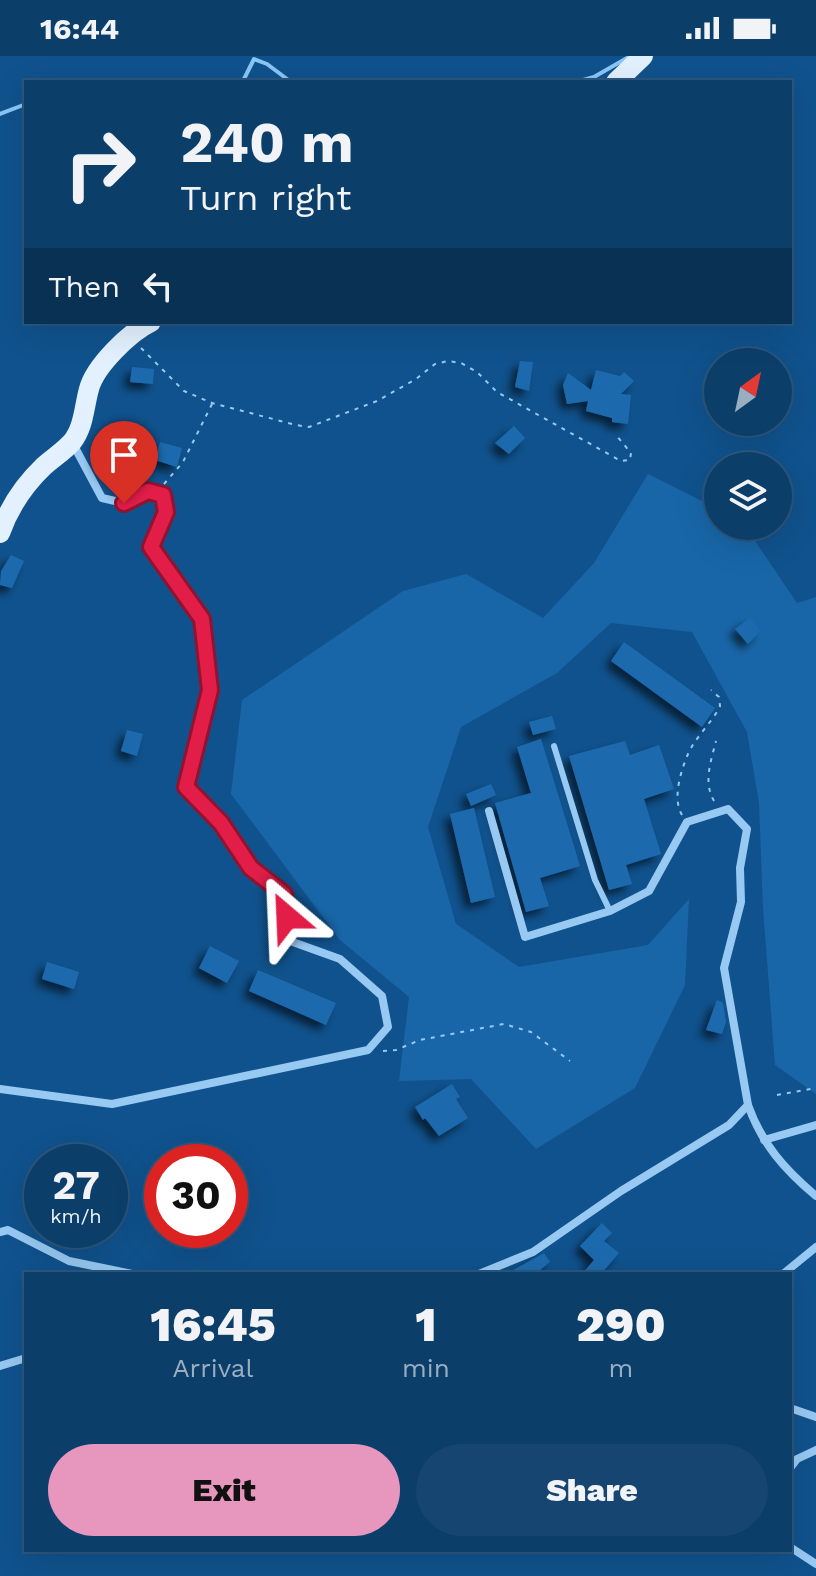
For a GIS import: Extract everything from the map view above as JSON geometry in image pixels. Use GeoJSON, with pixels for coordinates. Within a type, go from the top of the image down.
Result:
{"type":"FeatureCollection","features":[{"type":"Feature","properties":{"kind":"main road"},"geometry":{"type":"LineString","coordinates":[[618,80],[643,56]]}},
{"type":"Feature","properties":{"kind":"main road"},"geometry":{"type":"LineString","coordinates":[[0,533],[12,506],[27,484],[72,442],[79,430],[95,375],[131,333],[147,324]]}},
{"type":"Feature","properties":{"kind":"street"},"geometry":{"type":"LineString","coordinates":[[0,1089],[112,1104],[368,1050],[388,1027],[382,996],[340,959],[290,941],[284,894],[251,868],[221,823],[186,787],[210,690],[202,619],[151,547],[166,512],[163,495],[148,491],[124,503],[102,498],[72,442]]}},
{"type":"Feature","properties":{"kind":"street"},"geometry":{"type":"LineString","coordinates":[[489,811],[525,937],[610,911],[649,891],[687,822],[728,809],[747,829],[740,868],[741,902],[724,968],[748,1105],[764,1140],[780,1164],[816,1196]]}},
{"type":"Feature","properties":{"kind":"street"},"geometry":{"type":"LineString","coordinates":[[484,1272],[533,1252],[621,1191],[729,1125],[748,1105]]}},
{"type":"Feature","properties":{"kind":"street"},"geometry":{"type":"LineString","coordinates":[[764,1140],[816,1125]]}},
{"type":"Feature","properties":{"kind":"street"},"geometry":{"type":"LineString","coordinates":[[0,1232],[8,1230],[69,1261],[122,1272]]}},
{"type":"Feature","properties":{"kind":"street"},"geometry":{"type":"LineString","coordinates":[[785,1272],[816,1247]]}},
{"type":"Feature","properties":{"kind":"street"},"geometry":{"type":"LineString","coordinates":[[0,1366],[24,1359]]}},
{"type":"Feature","properties":{"kind":"street"},"geometry":{"type":"LineString","coordinates":[[792,1409],[816,1417]]}},
{"type":"Feature","properties":{"kind":"street"},"geometry":{"type":"LineString","coordinates":[[792,1465],[797,1459],[816,1450]]}},
{"type":"Feature","properties":{"kind":"street"},"geometry":{"type":"LineString","coordinates":[[792,1548],[816,1564]]}},
{"type":"Feature","properties":{"kind":"lane"},"geometry":{"type":"LineString","coordinates":[[554,746],[595,880],[610,911]]}},
{"type":"Feature","properties":{"kind":"path"},"geometry":{"type":"LineString","coordinates":[[131,333],[184,391],[212,403],[309,427],[377,401],[416,379],[435,364],[448,361],[461,363],[477,372],[497,392],[621,461],[630,460],[631,453],[616,435]]}},
{"type":"Feature","properties":{"kind":"path"},"geometry":{"type":"LineString","coordinates":[[156,493],[183,462],[212,403]]}},
{"type":"Feature","properties":{"kind":"path"},"geometry":{"type":"LineString","coordinates":[[687,822],[677,807],[677,798],[688,754],[720,706],[719,697],[711,690]]}},
{"type":"Feature","properties":{"kind":"path"},"geometry":{"type":"LineString","coordinates":[[716,741],[708,792],[714,802],[726,805],[728,809]]}},
{"type":"Feature","properties":{"kind":"path"},"geometry":{"type":"LineString","coordinates":[[382,1051],[396,1050],[420,1040],[504,1024],[531,1032],[570,1061]]}},
{"type":"Feature","properties":{"kind":"path"},"geometry":{"type":"LineString","coordinates":[[777,1095],[816,1088]]}},
{"type":"Feature","properties":{"kind":"shaded area"},"geometry":{"type":"Polygon","coordinates":[[[648,474],[704,502],[704,540],[754,540],[797,603],[816,597],[816,1094],[775,1065],[763,908],[759,803],[747,732],[692,632],[611,623],[557,673],[461,727],[428,827],[456,924],[519,967],[648,945],[689,899],[685,985],[635,1088],[536,1149],[471,1079],[399,1081],[409,997],[340,940],[231,794],[242,700],[403,591],[466,574],[543,618],[594,563],[648,474]]]}},
{"type":"Feature","properties":{"kind":"building"},"geometry":{"type":"Polygon","coordinates":[[[520,361],[533,362],[529,391],[515,387],[520,361]]]}},
{"type":"Feature","properties":{"kind":"building"},"geometry":{"type":"Polygon","coordinates":[[[132,367],[154,369],[153,384],[130,382],[132,367]]]}},
{"type":"Feature","properties":{"kind":"building"},"geometry":{"type":"Polygon","coordinates":[[[596,370],[620,376],[624,372],[634,381],[621,394],[631,395],[628,424],[612,422],[612,418],[586,411],[588,401],[567,404],[563,385],[568,373],[591,390],[596,370]]]}},
{"type":"Feature","properties":{"kind":"building"},"geometry":{"type":"Polygon","coordinates":[[[514,426],[525,438],[509,454],[495,443],[514,426]]]}},
{"type":"Feature","properties":{"kind":"building"},"geometry":{"type":"Polygon","coordinates":[[[160,442],[182,448],[177,467],[155,460],[160,442]]]}},
{"type":"Feature","properties":{"kind":"building"},"geometry":{"type":"Polygon","coordinates":[[[11,555],[24,561],[12,588],[0,585],[1,571],[11,555]]]}},
{"type":"Feature","properties":{"kind":"building"},"geometry":{"type":"Polygon","coordinates":[[[750,618],[760,631],[748,644],[735,629],[750,618]]]}},
{"type":"Feature","properties":{"kind":"building"},"geometry":{"type":"Polygon","coordinates":[[[624,642],[715,708],[702,727],[611,661],[624,642]]]}},
{"type":"Feature","properties":{"kind":"building"},"geometry":{"type":"Polygon","coordinates":[[[552,716],[556,729],[533,735],[529,722],[552,716]]]}},
{"type":"Feature","properties":{"kind":"building"},"geometry":{"type":"Polygon","coordinates":[[[127,730],[143,734],[137,756],[121,751],[127,730]]]}},
{"type":"Feature","properties":{"kind":"building"},"geometry":{"type":"Polygon","coordinates":[[[541,739],[580,866],[540,878],[549,906],[526,912],[495,803],[531,793],[517,747],[541,739]]]}},
{"type":"Feature","properties":{"kind":"building"},"geometry":{"type":"Polygon","coordinates":[[[625,741],[630,755],[659,745],[674,789],[644,799],[661,854],[626,865],[632,884],[609,890],[569,756],[625,741]]]}},
{"type":"Feature","properties":{"kind":"building"},"geometry":{"type":"Polygon","coordinates":[[[491,784],[496,795],[471,806],[466,794],[491,784]]]}},
{"type":"Feature","properties":{"kind":"building"},"geometry":{"type":"Polygon","coordinates":[[[474,808],[495,897],[471,903],[450,814],[474,808]]]}},
{"type":"Feature","properties":{"kind":"building"},"geometry":{"type":"Polygon","coordinates":[[[210,946],[239,961],[227,983],[199,968],[210,946]]]}},
{"type":"Feature","properties":{"kind":"building"},"geometry":{"type":"Polygon","coordinates":[[[47,962],[79,972],[74,989],[42,979],[47,962]]]}},
{"type":"Feature","properties":{"kind":"building"},"geometry":{"type":"Polygon","coordinates":[[[258,970],[336,1003],[326,1025],[249,991],[258,970]]]}},
{"type":"Feature","properties":{"kind":"building"},"geometry":{"type":"Polygon","coordinates":[[[717,1000],[723,1003],[726,1022],[722,1034],[706,1030],[717,1000]]]}},
{"type":"Feature","properties":{"kind":"building"},"geometry":{"type":"Polygon","coordinates":[[[452,1084],[460,1097],[456,1099],[468,1118],[439,1136],[415,1107],[452,1084]]]}},
{"type":"Feature","properties":{"kind":"building"},"geometry":{"type":"Polygon","coordinates":[[[602,1223],[612,1233],[604,1241],[619,1253],[603,1272],[584,1272],[594,1260],[580,1246],[602,1223]]]}},
{"type":"Feature","properties":{"kind":"building"},"geometry":{"type":"Polygon","coordinates":[[[544,1253],[550,1262],[538,1272],[510,1272],[544,1253]]]}},
{"type":"Feature","properties":{"kind":"waterway"},"geometry":{"type":"LineString","coordinates":[[583,80],[627,58]]}},
{"type":"Feature","properties":{"kind":"waterway"},"geometry":{"type":"LineString","coordinates":[[242,80],[254,59],[267,64],[288,80]]}},
{"type":"Feature","properties":{"kind":"waterway"},"geometry":{"type":"LineString","coordinates":[[0,114],[24,105]]}},
{"type":"Feature","properties":{"kind":"route"},"geometry":{"type":"LineString","coordinates":[[124,503],[148,491],[163,495],[166,512],[151,547],[202,619],[210,690],[186,787],[221,823],[251,868],[284,894],[287,917]]}}]}
